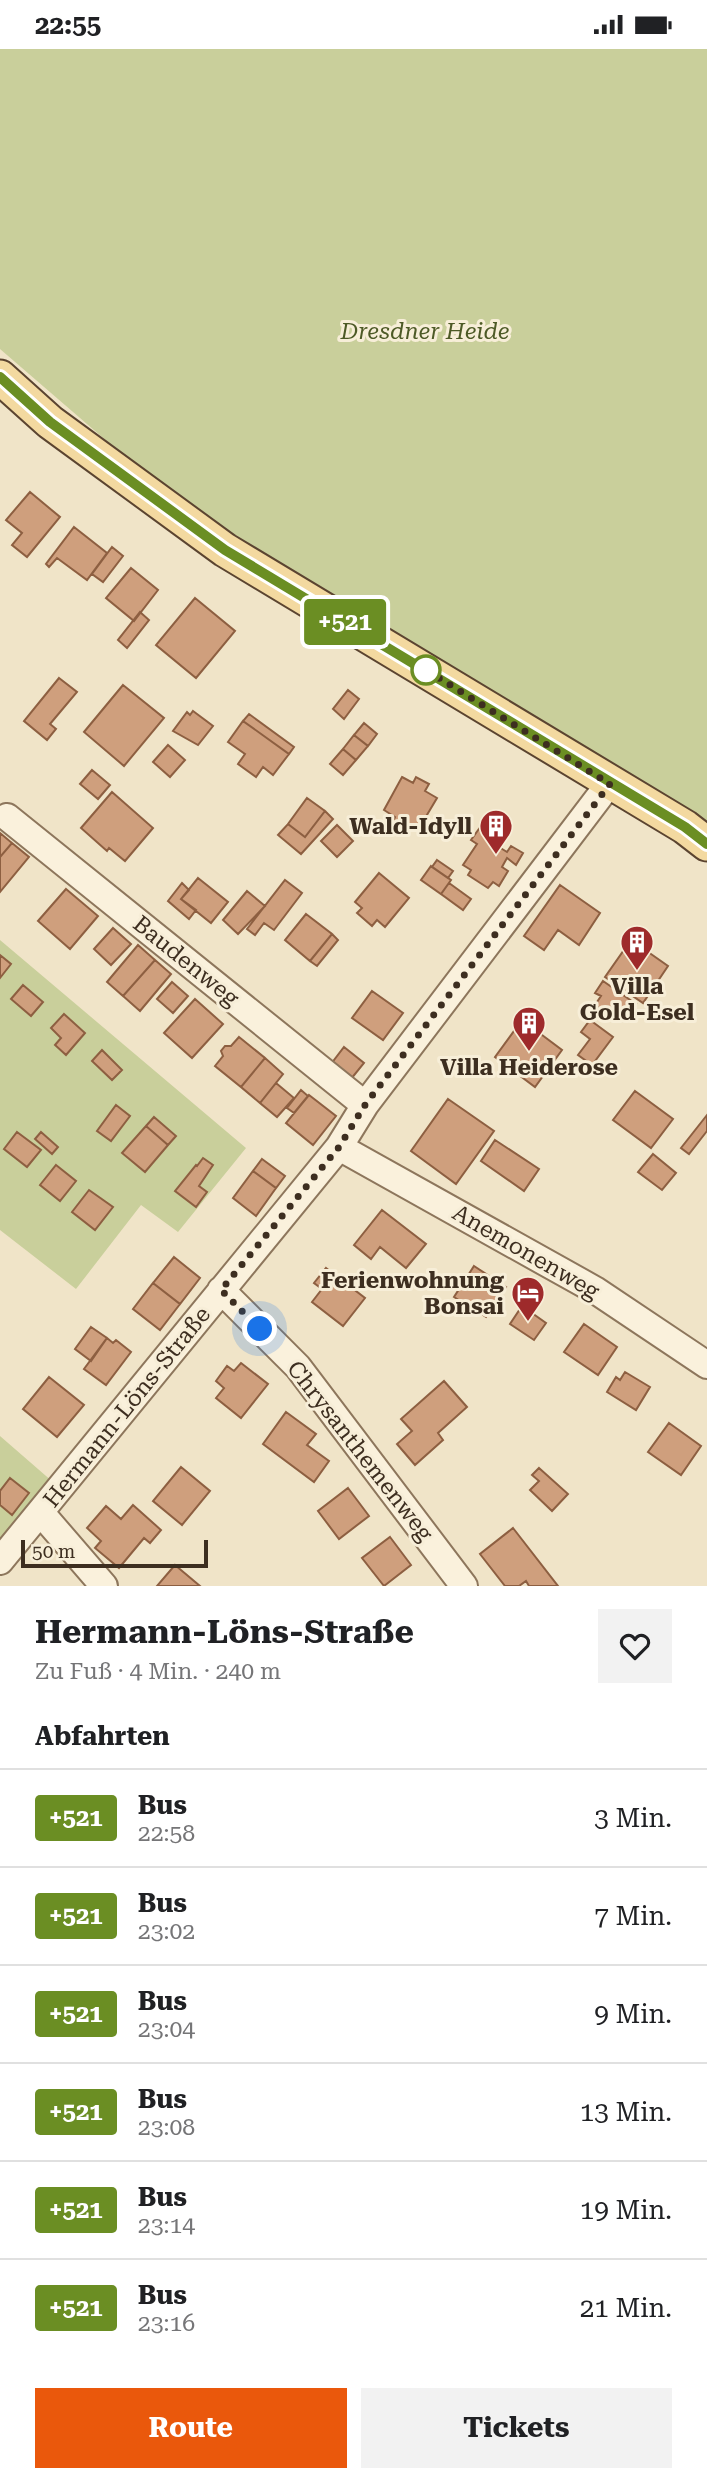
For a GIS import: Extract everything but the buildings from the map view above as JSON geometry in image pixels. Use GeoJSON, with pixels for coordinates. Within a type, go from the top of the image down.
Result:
{"type":"FeatureCollection","features":[{"type":"Feature","properties":{"kind":"main road"},"geometry":{"type":"LineString","coordinates":[[0,377],[50,422],[225,550],[685,827],[707,844]]}},
{"type":"Feature","properties":{"kind":"street","name":"Hermann-Löns-Straße"},"geometry":{"type":"LineString","coordinates":[[0,1561],[339,1147],[365,1105],[610,784]]}},
{"type":"Feature","properties":{"kind":"street","name":"Baudenweg"},"geometry":{"type":"LineString","coordinates":[[7,817],[365,1105]]}},
{"type":"Feature","properties":{"kind":"street","name":"Anemonenweg"},"geometry":{"type":"LineString","coordinates":[[339,1147],[594,1290],[707,1365]]}},
{"type":"Feature","properties":{"kind":"street","name":"Chrysanthemenweg"},"geometry":{"type":"LineString","coordinates":[[221,1290],[298,1367],[464,1586]]}},
{"type":"Feature","properties":{"kind":"street"},"geometry":{"type":"LineString","coordinates":[[41,1513],[104,1586]]}},
{"type":"Feature","properties":{"kind":"green space","name":"Dresdner Heide"},"geometry":{"type":"Polygon","coordinates":[[[0,49],[707,49],[707,843],[218,537],[0,349],[0,49]]]}},
{"type":"Feature","properties":{"kind":"green space"},"geometry":{"type":"Polygon","coordinates":[[[0,940],[246,1148],[178,1232],[141,1205],[76,1289],[0,1230],[0,940]]]}},
{"type":"Feature","properties":{"kind":"green space"},"geometry":{"type":"Polygon","coordinates":[[[0,1436],[61,1489],[0,1561],[0,1436]]]}},
{"type":"Feature","properties":{"kind":"bus line","name":"+521"},"geometry":{"type":"LineString","coordinates":[[0,377],[33,409],[225,550],[685,827],[707,844]]}},
{"type":"Feature","properties":{"kind":"place","name":"Wald-Idyll"},"geometry":{"type":"Point","coordinates":[496,856]}},
{"type":"Feature","properties":{"kind":"place","name":"Villa Gold-Esel"},"geometry":{"type":"Point","coordinates":[637,972]}},
{"type":"Feature","properties":{"kind":"place","name":"Villa Heiderose"},"geometry":{"type":"Point","coordinates":[529,1053]}},
{"type":"Feature","properties":{"kind":"place","name":"Ferienwohnung Bonsai"},"geometry":{"type":"Point","coordinates":[528,1323]}},
{"type":"Feature","properties":{"kind":"route"},"geometry":{"type":"LineString","coordinates":[[260,1329],[221,1290],[339,1147],[365,1105],[610,784],[426,670]]}}]}
